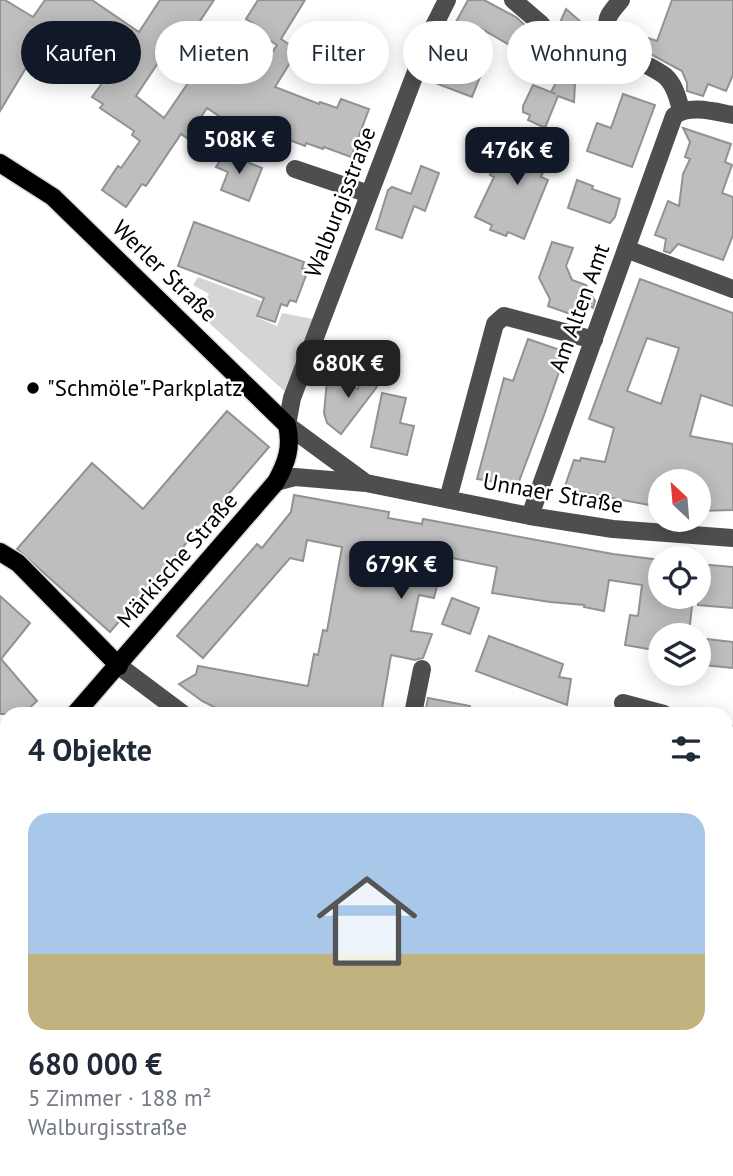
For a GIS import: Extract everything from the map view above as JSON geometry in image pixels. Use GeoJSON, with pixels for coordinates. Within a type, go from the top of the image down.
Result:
{"type":"FeatureCollection","features":[{"type":"Feature","properties":{"kind":"main road","name":"Werler Straße"},"geometry":{"type":"LineString","coordinates":[[0,163],[53,197],[287,425]]}},
{"type":"Feature","properties":{"kind":"main road","name":"Märkische Straße"},"geometry":{"type":"LineString","coordinates":[[81,707],[276,482],[288,461],[291,440],[287,425]]}},
{"type":"Feature","properties":{"kind":"main road"},"geometry":{"type":"LineString","coordinates":[[0,552],[18,564],[119,666]]}},
{"type":"Feature","properties":{"kind":"street","name":"Walburgisstraße"},"geometry":{"type":"LineString","coordinates":[[287,425],[292,398],[430,32],[447,0]]}},
{"type":"Feature","properties":{"kind":"street"},"geometry":{"type":"LineString","coordinates":[[513,0],[538,21]]}},
{"type":"Feature","properties":{"kind":"street"},"geometry":{"type":"LineString","coordinates":[[621,0],[608,18],[609,34],[620,50],[666,77],[677,94],[678,113],[733,116]]}},
{"type":"Feature","properties":{"kind":"street","name":"Am Alten Amt"},"geometry":{"type":"LineString","coordinates":[[530,516],[678,113]]}},
{"type":"Feature","properties":{"kind":"street"},"geometry":{"type":"LineString","coordinates":[[295,169],[369,194]]}},
{"type":"Feature","properties":{"kind":"street"},"geometry":{"type":"LineString","coordinates":[[626,249],[733,289]]}},
{"type":"Feature","properties":{"kind":"street"},"geometry":{"type":"LineString","coordinates":[[448,499],[495,324],[500,318],[504,316],[594,340]]}},
{"type":"Feature","properties":{"kind":"street","name":"Unnaer Straße"},"geometry":{"type":"LineString","coordinates":[[287,425],[366,483]]}},
{"type":"Feature","properties":{"kind":"street","name":"Unnaer Straße"},"geometry":{"type":"LineString","coordinates":[[276,482],[295,477],[366,483],[530,516],[613,529],[733,538]]}},
{"type":"Feature","properties":{"kind":"street"},"geometry":{"type":"LineString","coordinates":[[119,666],[174,707]]}},
{"type":"Feature","properties":{"kind":"street"},"geometry":{"type":"LineString","coordinates":[[414,707],[422,669]]}},
{"type":"Feature","properties":{"kind":"street"},"geometry":{"type":"LineString","coordinates":[[623,703],[638,707]]}},
{"type":"Feature","properties":{"kind":"shaded area"},"geometry":{"type":"Polygon","coordinates":[[[198,277],[261,301],[256,317],[277,326],[282,313],[318,320],[292,398],[198,313],[209,294],[193,285],[198,277]]]}},
{"type":"Feature","properties":{"kind":"building"},"geometry":{"type":"Polygon","coordinates":[[[0,0],[5,0],[33,17],[45,0],[92,0],[123,21],[21,21],[21,76],[0,111],[0,0]]]}},
{"type":"Feature","properties":{"kind":"building"},"geometry":{"type":"Polygon","coordinates":[[[160,0],[214,0],[200,21],[155,21],[155,68],[136,96],[164,118],[187,84],[273,84],[273,51],[277,45],[273,42],[273,21],[246,19],[258,0],[305,0],[292,21],[287,21],[287,29],[281,39],[287,43],[287,68],[275,87],[319,104],[320,102],[337,108],[341,99],[369,109],[351,157],[324,147],[323,149],[306,143],[305,146],[242,122],[238,129],[207,108],[187,138],[181,134],[146,186],[142,184],[126,207],[102,190],[140,141],[132,135],[134,131],[100,108],[103,104],[92,97],[102,84],[141,84],[141,29],[160,0]]]}},
{"type":"Feature","properties":{"kind":"building"},"geometry":{"type":"Polygon","coordinates":[[[468,0],[484,0],[520,21],[507,21],[507,44],[493,36],[493,21],[457,21],[468,0]]]}},
{"type":"Feature","properties":{"kind":"building"},"geometry":{"type":"Polygon","coordinates":[[[672,0],[733,0],[733,75],[726,91],[708,84],[703,96],[687,91],[682,71],[652,55],[652,39],[657,41],[672,0]]]}},
{"type":"Feature","properties":{"kind":"building"},"geometry":{"type":"Polygon","coordinates":[[[566,9],[580,21],[561,21],[566,9]]]}},
{"type":"Feature","properties":{"kind":"building"},"geometry":{"type":"Polygon","coordinates":[[[438,84],[477,84],[472,97],[438,84]]]}},
{"type":"Feature","properties":{"kind":"building"},"geometry":{"type":"Polygon","coordinates":[[[555,84],[575,84],[574,102],[558,96],[545,128],[528,120],[530,115],[523,112],[523,106],[533,85],[556,94],[551,92],[555,84]]]}},
{"type":"Feature","properties":{"kind":"building"},"geometry":{"type":"Polygon","coordinates":[[[623,94],[655,105],[632,167],[587,151],[597,123],[611,128],[623,94]]]}},
{"type":"Feature","properties":{"kind":"building"},"geometry":{"type":"Polygon","coordinates":[[[683,128],[731,144],[725,162],[732,165],[722,193],[733,197],[733,235],[723,260],[678,244],[670,253],[664,251],[666,239],[655,235],[668,201],[679,206],[683,174],[690,159],[685,157],[690,142],[683,128]]]}},
{"type":"Feature","properties":{"kind":"building"},"geometry":{"type":"Polygon","coordinates":[[[533,130],[558,137],[541,177],[548,180],[524,239],[508,232],[506,236],[490,230],[492,225],[475,217],[494,177],[490,175],[500,151],[520,159],[533,130]]]}},
{"type":"Feature","properties":{"kind":"building"},"geometry":{"type":"Polygon","coordinates":[[[225,153],[262,168],[249,201],[221,190],[228,172],[216,167],[225,153]]]}},
{"type":"Feature","properties":{"kind":"building"},"geometry":{"type":"Polygon","coordinates":[[[421,166],[439,173],[425,211],[414,206],[402,238],[376,229],[388,190],[392,187],[411,194],[421,166]]]}},
{"type":"Feature","properties":{"kind":"building"},"geometry":{"type":"Polygon","coordinates":[[[577,180],[593,186],[592,189],[620,199],[615,217],[610,223],[568,208],[577,180]]]}},
{"type":"Feature","properties":{"kind":"building"},"geometry":{"type":"Polygon","coordinates":[[[194,222],[304,262],[302,268],[308,270],[296,302],[290,300],[287,306],[281,304],[275,322],[257,316],[264,298],[178,266],[194,222]]]}},
{"type":"Feature","properties":{"kind":"building"},"geometry":{"type":"Polygon","coordinates":[[[552,242],[573,248],[566,266],[572,280],[586,285],[595,301],[593,308],[581,300],[576,316],[548,306],[550,299],[539,278],[552,242]]]}},
{"type":"Feature","properties":{"kind":"building"},"geometry":{"type":"Polygon","coordinates":[[[640,279],[733,313],[733,406],[701,395],[690,436],[733,444],[733,510],[711,511],[711,469],[648,469],[648,505],[564,489],[574,460],[580,461],[581,458],[605,462],[614,428],[589,419],[640,279]],[[647,338],[627,391],[661,404],[679,348],[647,338]]]}},
{"type":"Feature","properties":{"kind":"building"},"geometry":{"type":"Polygon","coordinates":[[[528,339],[566,352],[544,415],[518,484],[477,479],[504,378],[513,381],[528,339]]]}},
{"type":"Feature","properties":{"kind":"building"},"geometry":{"type":"Polygon","coordinates":[[[364,368],[383,374],[376,388],[341,434],[327,423],[324,413],[327,381],[358,389],[364,368]]]}},
{"type":"Feature","properties":{"kind":"building"},"geometry":{"type":"Polygon","coordinates":[[[382,393],[406,398],[400,423],[414,426],[407,455],[371,447],[382,393]]]}},
{"type":"Feature","properties":{"kind":"building"},"geometry":{"type":"Polygon","coordinates":[[[227,411],[269,447],[110,632],[17,549],[92,463],[143,509],[227,411]]]}},
{"type":"Feature","properties":{"kind":"building"},"geometry":{"type":"Polygon","coordinates":[[[294,495],[389,512],[388,518],[422,524],[423,519],[648,558],[648,609],[692,609],[690,623],[648,623],[648,649],[625,645],[630,615],[638,616],[642,585],[609,580],[604,611],[584,605],[492,593],[497,567],[447,557],[445,563],[443,562],[434,598],[419,595],[411,631],[432,634],[423,658],[415,660],[391,655],[382,707],[214,707],[179,684],[196,674],[198,666],[308,686],[314,654],[318,655],[323,630],[327,631],[342,547],[307,540],[303,561],[290,558],[203,658],[177,636],[257,544],[262,548],[291,512],[294,495]]]}},
{"type":"Feature","properties":{"kind":"building"},"geometry":{"type":"Polygon","coordinates":[[[711,565],[733,567],[733,608],[711,606],[711,565]]]}},
{"type":"Feature","properties":{"kind":"building"},"geometry":{"type":"Polygon","coordinates":[[[0,596],[30,623],[1,659],[37,701],[31,707],[0,707],[0,596]]]}},
{"type":"Feature","properties":{"kind":"building"},"geometry":{"type":"Polygon","coordinates":[[[452,598],[479,608],[470,634],[442,624],[452,598]]]}},
{"type":"Feature","properties":{"kind":"building"},"geometry":{"type":"Polygon","coordinates":[[[489,636],[563,664],[559,677],[571,679],[567,705],[476,671],[489,636]]]}},
{"type":"Feature","properties":{"kind":"building"},"geometry":{"type":"Polygon","coordinates":[[[711,640],[733,642],[733,668],[711,666],[711,640]]]}},
{"type":"Feature","properties":{"kind":"building"},"geometry":{"type":"Polygon","coordinates":[[[428,698],[470,706],[470,707],[426,707],[428,698]]]}},
{"type":"Feature","properties":{"kind":"place","name":"\"Schmöle\"-Parkplatz"},"geometry":{"type":"Point","coordinates":[33,388]}}]}
